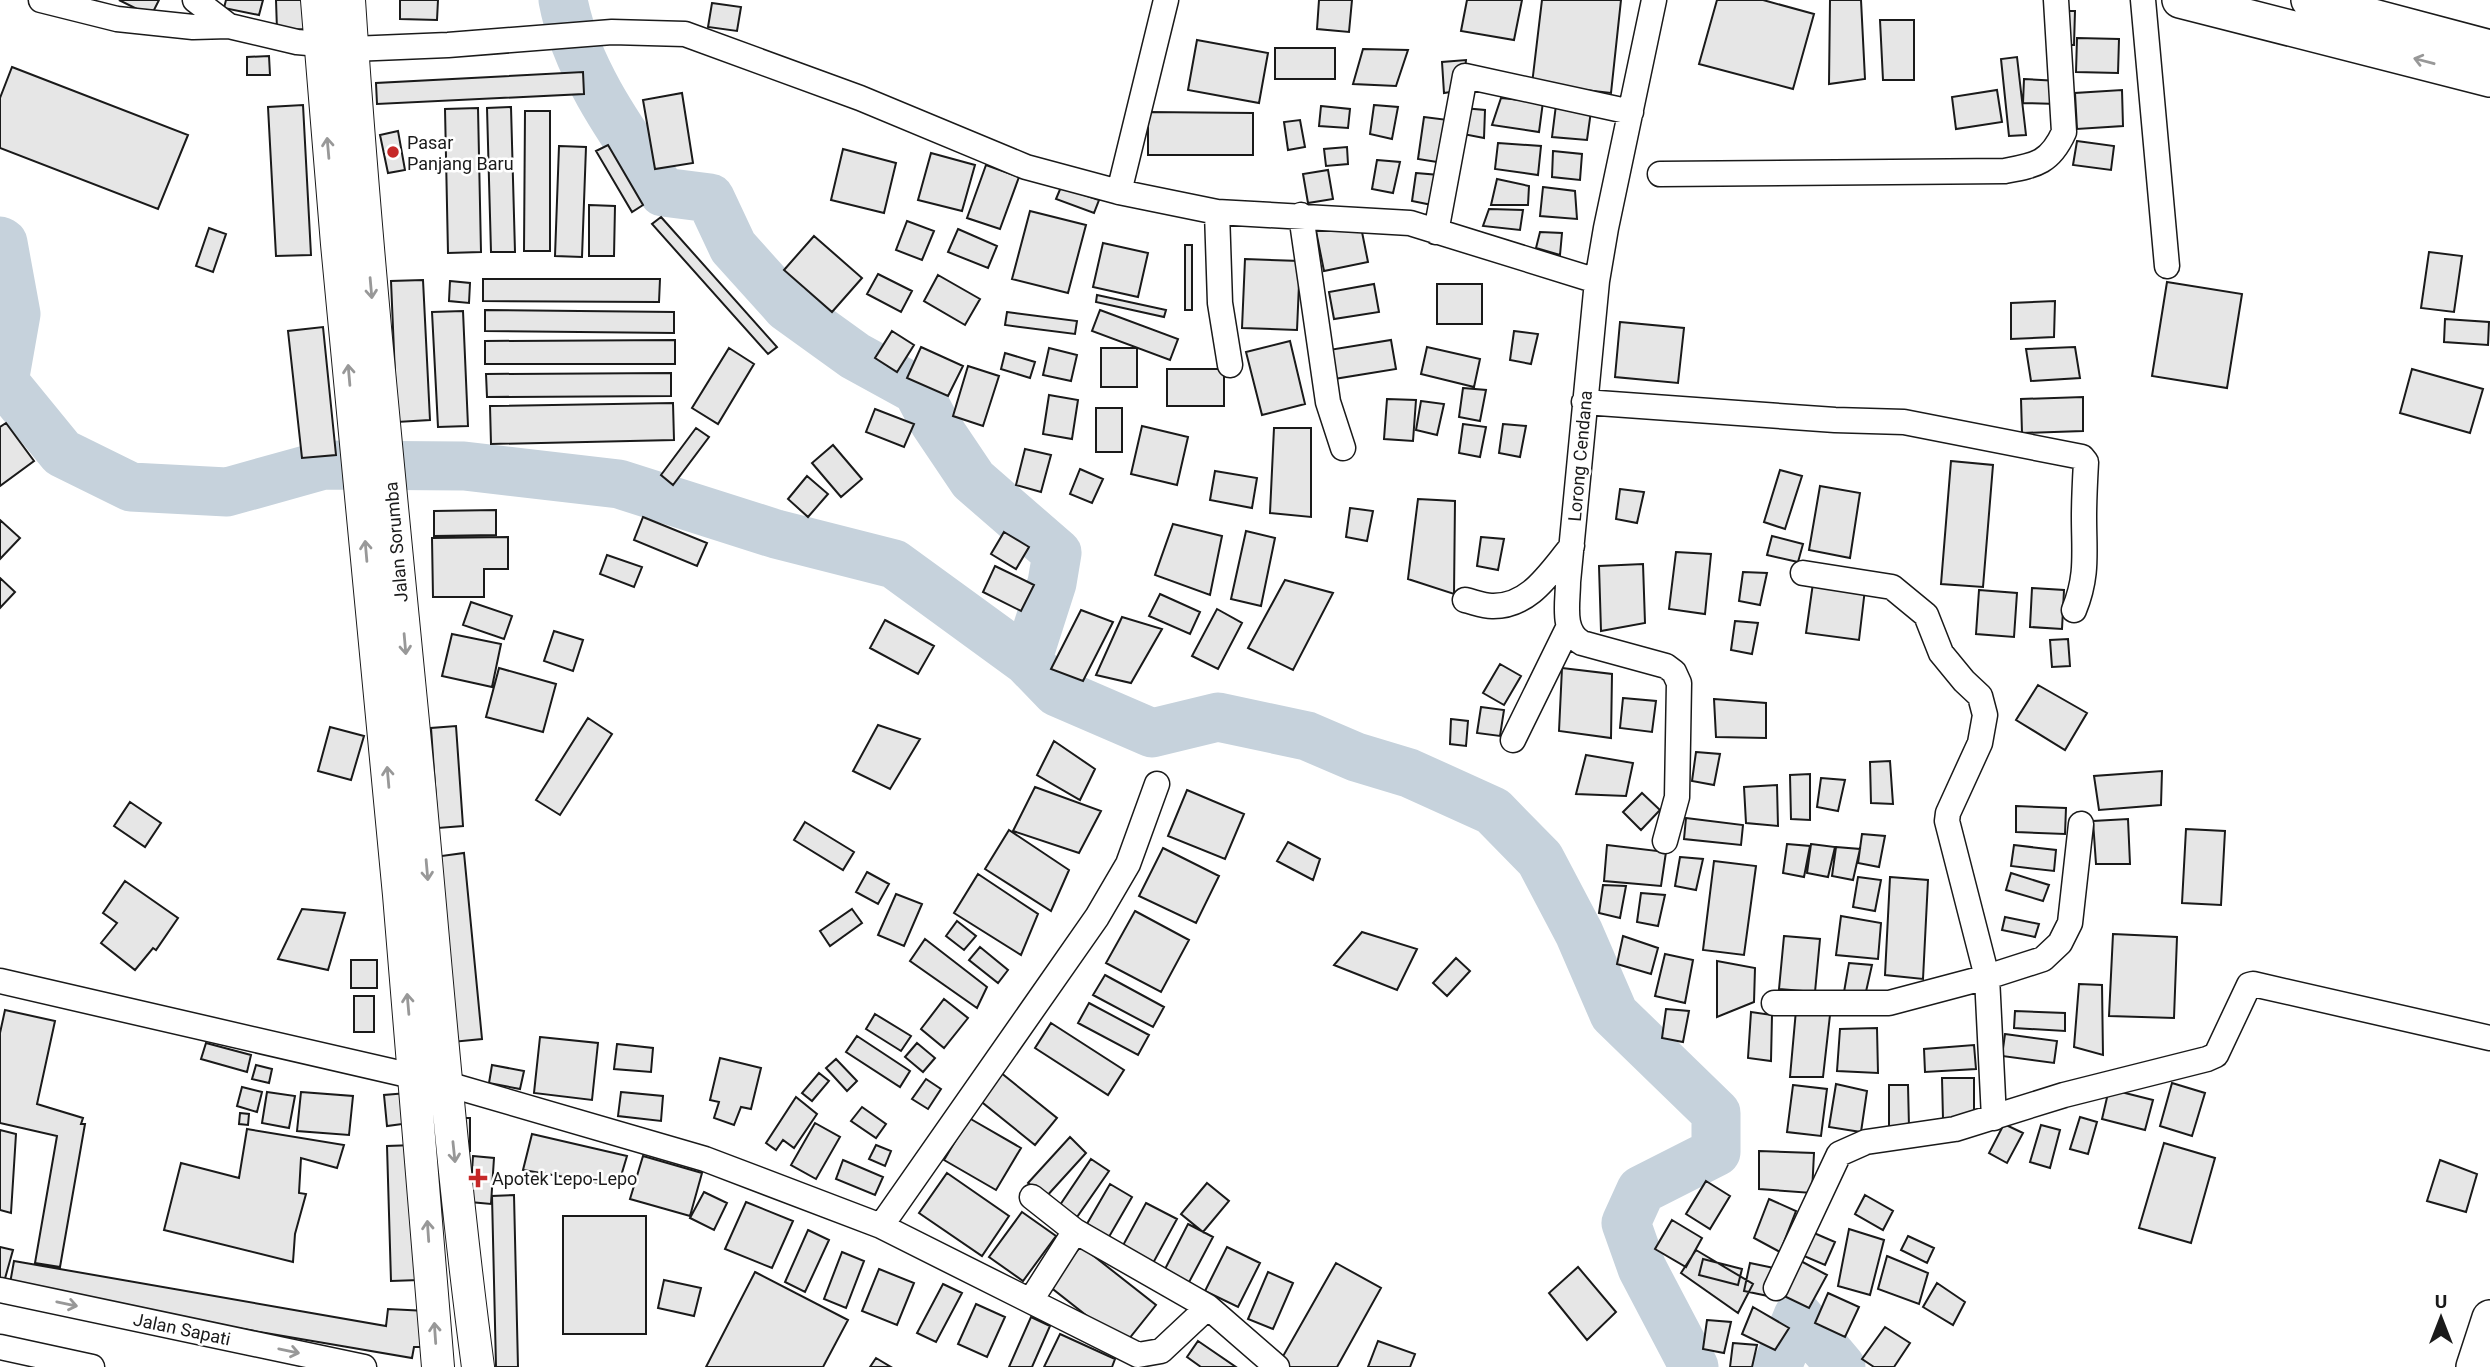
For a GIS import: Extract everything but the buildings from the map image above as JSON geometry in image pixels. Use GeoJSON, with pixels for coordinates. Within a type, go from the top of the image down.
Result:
{"type":"FeatureCollection","features":[{"type":"Feature","properties":{"kind":"main road"},"geometry":{"type":"LineString","coordinates":[[2180,0],[2490,79]]}},
{"type":"Feature","properties":{"kind":"main road"},"geometry":{"type":"LineString","coordinates":[[2309,0],[2372,8],[2490,48]]}},
{"type":"Feature","properties":{"kind":"main road"},"geometry":{"type":"LineString","coordinates":[[2474,1367],[2490,1318]]}},
{"type":"Feature","properties":{"kind":"street"},"geometry":{"type":"LineString","coordinates":[[41,0],[117,19],[193,27],[229,26],[319,44]]}},
{"type":"Feature","properties":{"kind":"street"},"geometry":{"type":"LineString","coordinates":[[195,0],[229,26]]}},
{"type":"Feature","properties":{"kind":"street"},"geometry":{"type":"LineString","coordinates":[[317,0],[319,44],[352,244]]}},
{"type":"Feature","properties":{"kind":"street","name":"Jalan Sorumba"},"geometry":{"type":"LineString","coordinates":[[349,0],[352,49],[352,244],[374,479],[447,1084],[478,1367]]}},
{"type":"Feature","properties":{"kind":"street"},"geometry":{"type":"LineString","coordinates":[[1119,192],[1166,0]]}},
{"type":"Feature","properties":{"kind":"street","name":"Lorong Cendana"},"geometry":{"type":"LineString","coordinates":[[1568,628],[1584,402],[1597,281],[1654,0]]}},
{"type":"Feature","properties":{"kind":"street"},"geometry":{"type":"LineString","coordinates":[[1660,174],[2005,171],[2045,160],[2056,149],[2064,132],[2056,0]]}},
{"type":"Feature","properties":{"kind":"street"},"geometry":{"type":"LineString","coordinates":[[2143,0],[2167,266]]}},
{"type":"Feature","properties":{"kind":"street"},"geometry":{"type":"LineString","coordinates":[[352,49],[448,45],[612,32],[685,34],[860,99],[1026,167],[1119,192],[1217,212],[1410,223],[1597,281]]}},
{"type":"Feature","properties":{"kind":"street"},"geometry":{"type":"LineString","coordinates":[[1436,232],[1465,76],[1630,112]]}},
{"type":"Feature","properties":{"kind":"street"},"geometry":{"type":"LineString","coordinates":[[1217,212],[1220,303],[1230,365]]}},
{"type":"Feature","properties":{"kind":"street"},"geometry":{"type":"LineString","coordinates":[[1301,215],[1328,402],[1343,448]]}},
{"type":"Feature","properties":{"kind":"street"},"geometry":{"type":"LineString","coordinates":[[1584,402],[1835,420],[1905,422],[2082,457],[2086,462],[2085,559],[2083,588],[2074,610]]}},
{"type":"Feature","properties":{"kind":"street"},"geometry":{"type":"LineString","coordinates":[[374,479],[438,1367]]}},
{"type":"Feature","properties":{"kind":"street"},"geometry":{"type":"LineString","coordinates":[[1465,600],[1491,606],[1510,604],[1530,595],[1572,546]]}},
{"type":"Feature","properties":{"kind":"street"},"geometry":{"type":"LineString","coordinates":[[1803,573],[1892,587],[1926,615],[1941,653],[1980,696],[1985,715],[1980,743],[1948,813],[1947,821],[1987,977],[1994,1118]]}},
{"type":"Feature","properties":{"kind":"street"},"geometry":{"type":"LineString","coordinates":[[1513,740],[1568,628],[1577,641],[1582,643],[1666,666],[1674,672],[1679,683],[1677,797],[1665,841]]}},
{"type":"Feature","properties":{"kind":"street"},"geometry":{"type":"LineString","coordinates":[[881,1226],[1097,917],[1128,864],[1157,784]]}},
{"type":"Feature","properties":{"kind":"street"},"geometry":{"type":"LineString","coordinates":[[1774,1003],[1889,1003],[2043,959],[2060,943],[2070,923],[2081,824]]}},
{"type":"Feature","properties":{"kind":"street"},"geometry":{"type":"LineString","coordinates":[[0,981],[447,1084],[705,1159],[881,1226],[1138,1355],[1161,1352],[1208,1307]]}},
{"type":"Feature","properties":{"kind":"street"},"geometry":{"type":"LineString","coordinates":[[1776,1288],[1839,1154],[1866,1142],[1955,1129],[2064,1095],[2216,1055],[2246,989],[2253,984],[2490,1038]]}},
{"type":"Feature","properties":{"kind":"street"},"geometry":{"type":"LineString","coordinates":[[1031,1197],[1076,1231],[1208,1307],[1277,1367]]}},
{"type":"Feature","properties":{"kind":"street"},"geometry":{"type":"LineString","coordinates":[[1031,1300],[1076,1231]]}},
{"type":"Feature","properties":{"kind":"street","name":"Jalan Sapati"},"geometry":{"type":"LineString","coordinates":[[0,1290],[364,1367]]}},
{"type":"Feature","properties":{"kind":"street"},"geometry":{"type":"LineString","coordinates":[[0,1346],[52,1363],[92,1367]]}},
{"type":"Feature","properties":{"kind":"waterway"},"geometry":{"type":"LineString","coordinates":[[563,0],[569,26],[590,76],[617,124],[663,192],[710,198],[733,247],[787,307],[855,356],[917,390],[934,422],[973,480],[1057,553],[1052,583],[1027,661],[1057,692],[1152,733],[1218,717],[1307,736],[1356,757],[1409,773],[1493,811],[1540,859],[1579,933],[1614,1014],[1716,1113],[1716,1152],[1641,1190],[1626,1223],[1642,1268],[1694,1367]]}},
{"type":"Feature","properties":{"kind":"waterway"},"geometry":{"type":"LineString","coordinates":[[0,241],[3,243],[16,314],[4,382],[62,453],[131,487],[227,492],[324,465],[464,466],[619,484],[776,534],[894,564],[1027,661]]}},
{"type":"Feature","properties":{"kind":"waterway"},"geometry":{"type":"LineString","coordinates":[[1777,1367],[1798,1316],[1841,1367]]}},
{"type":"Feature","properties":{"kind":"place","name":"Pasar Panjang Baru"},"geometry":{"type":"Point","coordinates":[393,152]}},
{"type":"Feature","properties":{"kind":"place","name":"Apotek Lepo-Lepo"},"geometry":{"type":"Point","coordinates":[478,1178]}}]}
